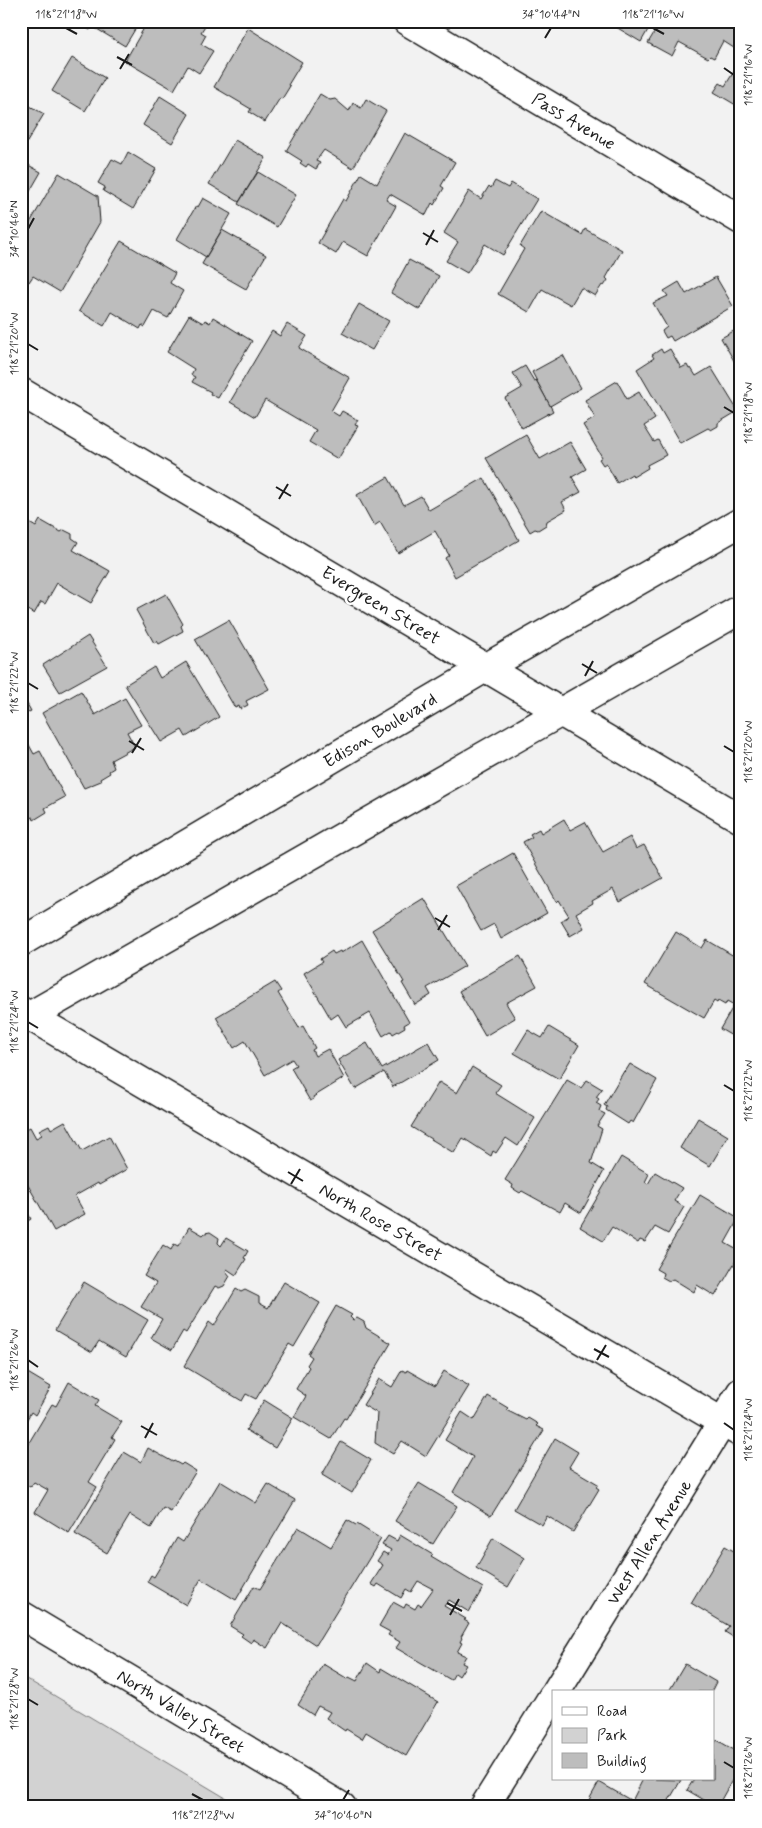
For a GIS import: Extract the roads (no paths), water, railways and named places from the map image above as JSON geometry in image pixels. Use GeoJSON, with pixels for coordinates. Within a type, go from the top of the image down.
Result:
{"type":"FeatureCollection","features":[{"type":"Feature","properties":{"kind":"street","name":"Pass Avenue"},"geometry":{"type":"LineString","coordinates":[[407,21],[741,220]]}},
{"type":"Feature","properties":{"kind":"street","name":"Evergreen Street"},"geometry":{"type":"LineString","coordinates":[[21,392],[741,819]]}},
{"type":"Feature","properties":{"kind":"street","name":"Edison Boulevard"},"geometry":{"type":"LineString","coordinates":[[21,942],[486,667],[741,522]]}},
{"type":"Feature","properties":{"kind":"street"},"geometry":{"type":"LineString","coordinates":[[24,1016],[741,609]]}},
{"type":"Feature","properties":{"kind":"street","name":"North Rose Street"},"geometry":{"type":"LineString","coordinates":[[24,1016],[732,1427]]}},
{"type":"Feature","properties":{"kind":"street","name":"West Allen Avenue"},"geometry":{"type":"LineString","coordinates":[[557,1690],[732,1427],[741,1392]]}},
{"type":"Feature","properties":{"kind":"street","name":"North Valley Street"},"geometry":{"type":"LineString","coordinates":[[21,1615],[342,1807]]}},
{"type":"Feature","properties":{"kind":"street"},"geometry":{"type":"LineString","coordinates":[[484,1807],[552,1698]]}}]}
